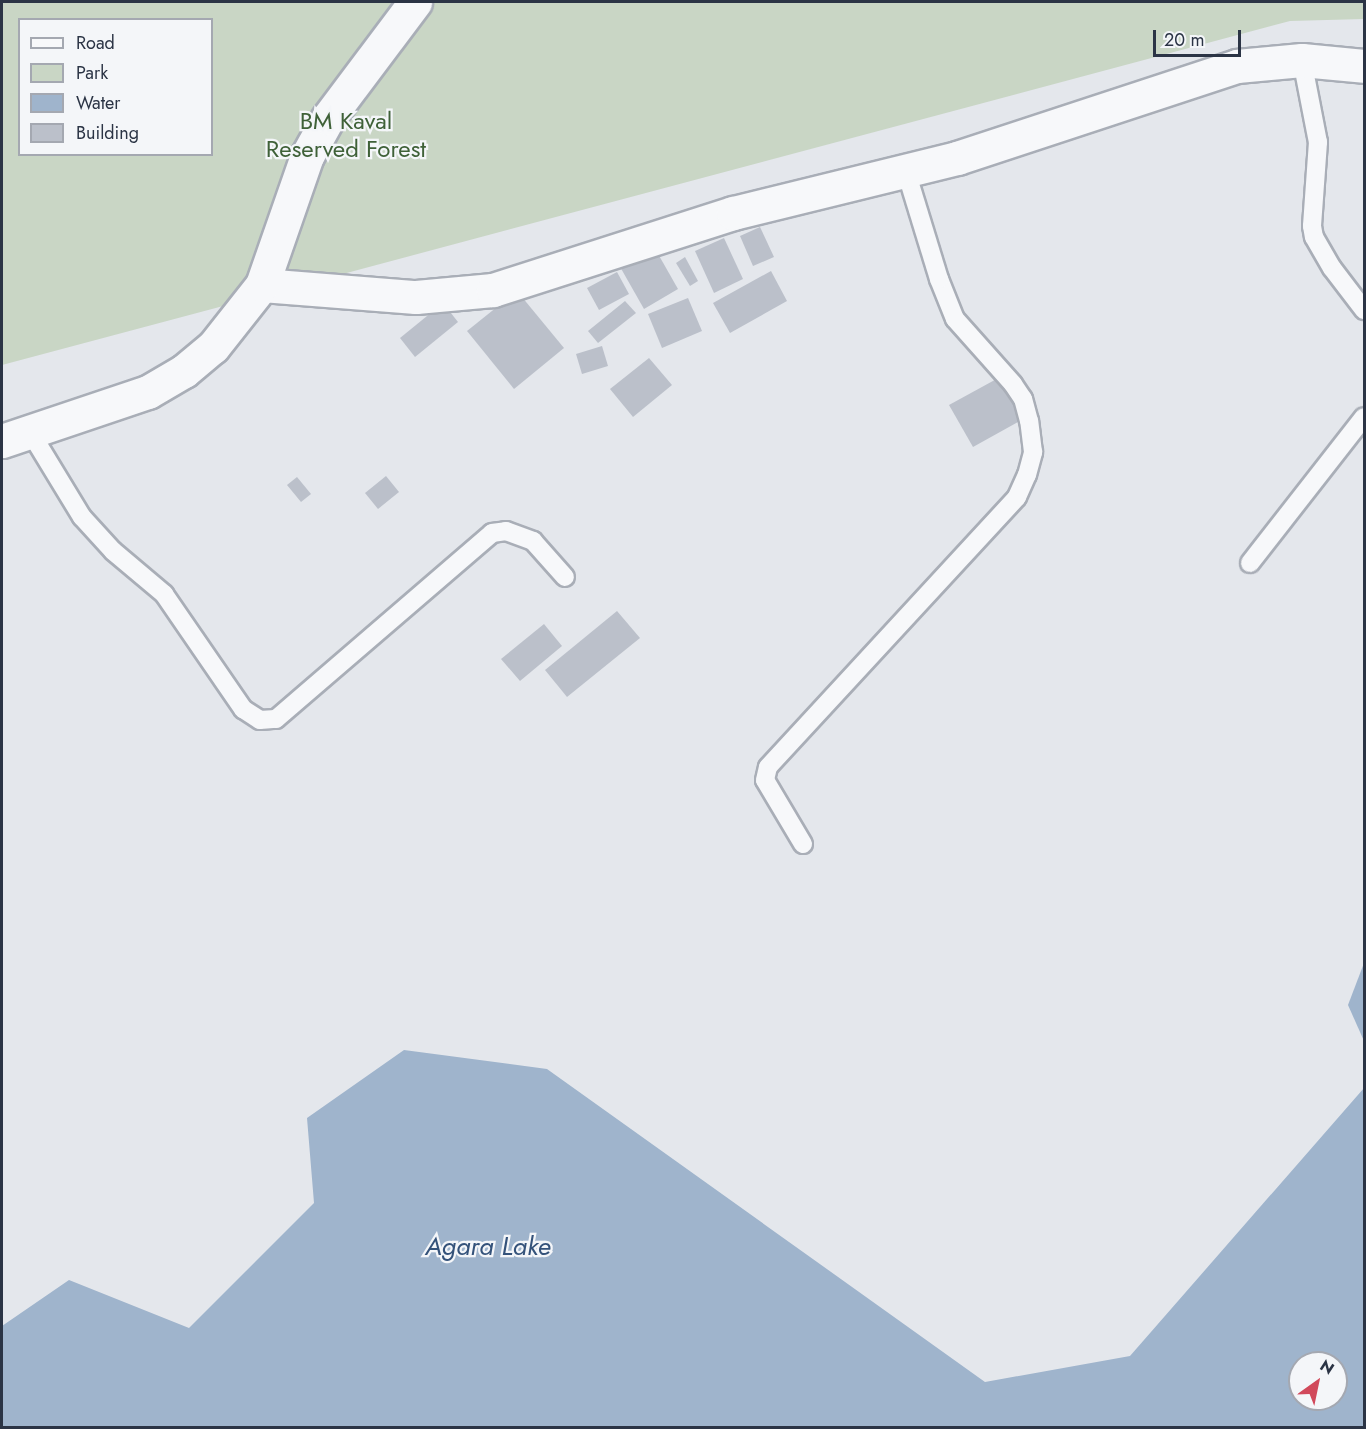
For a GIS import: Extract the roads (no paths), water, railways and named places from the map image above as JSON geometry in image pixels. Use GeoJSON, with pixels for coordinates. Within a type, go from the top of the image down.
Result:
{"type":"FeatureCollection","features":[{"type":"Feature","properties":{"kind":"street"},"geometry":{"type":"LineString","coordinates":[[15,436],[148,392],[184,370],[213,347],[262,285],[307,156],[328,118],[415,2]]}},
{"type":"Feature","properties":{"kind":"street"},"geometry":{"type":"LineString","coordinates":[[262,285],[416,297],[493,290],[733,213],[957,158],[1237,66],[1302,60],[1365,66]]}},
{"type":"Feature","properties":{"kind":"lane"},"geometry":{"type":"LineString","coordinates":[[1302,60],[1318,142],[1312,226],[1314,237],[1332,268],[1365,310]]}},
{"type":"Feature","properties":{"kind":"lane"},"geometry":{"type":"LineString","coordinates":[[803,844],[765,780],[768,767],[1017,497],[1027,475],[1033,452],[1029,421],[1023,399],[1013,384],[955,319],[939,279],[906,171]]}},
{"type":"Feature","properties":{"kind":"lane"},"geometry":{"type":"LineString","coordinates":[[1250,562],[1365,417]]}},
{"type":"Feature","properties":{"kind":"lane"},"geometry":{"type":"LineString","coordinates":[[15,436],[113,551],[170,601],[243,709],[260,720],[276,719],[492,533],[506,531],[533,542],[565,577]]}},
{"type":"Feature","properties":{"kind":"water"},"geometry":{"type":"Polygon","coordinates":[[[1364,963],[1364,1041],[1348,1005],[1364,963]]]}},
{"type":"Feature","properties":{"kind":"water","name":"Agara Lake"},"geometry":{"type":"Polygon","coordinates":[[[404,1050],[547,1069],[985,1382],[1130,1356],[1364,1088],[1364,1427],[2,1427],[2,1326],[69,1280],[189,1328],[314,1203],[307,1118],[404,1050]]]}},
{"type":"Feature","properties":{"kind":"park label","name":"BM Kaval Reserved Forest"},"geometry":{"type":"Point","coordinates":[346,135]}}]}
